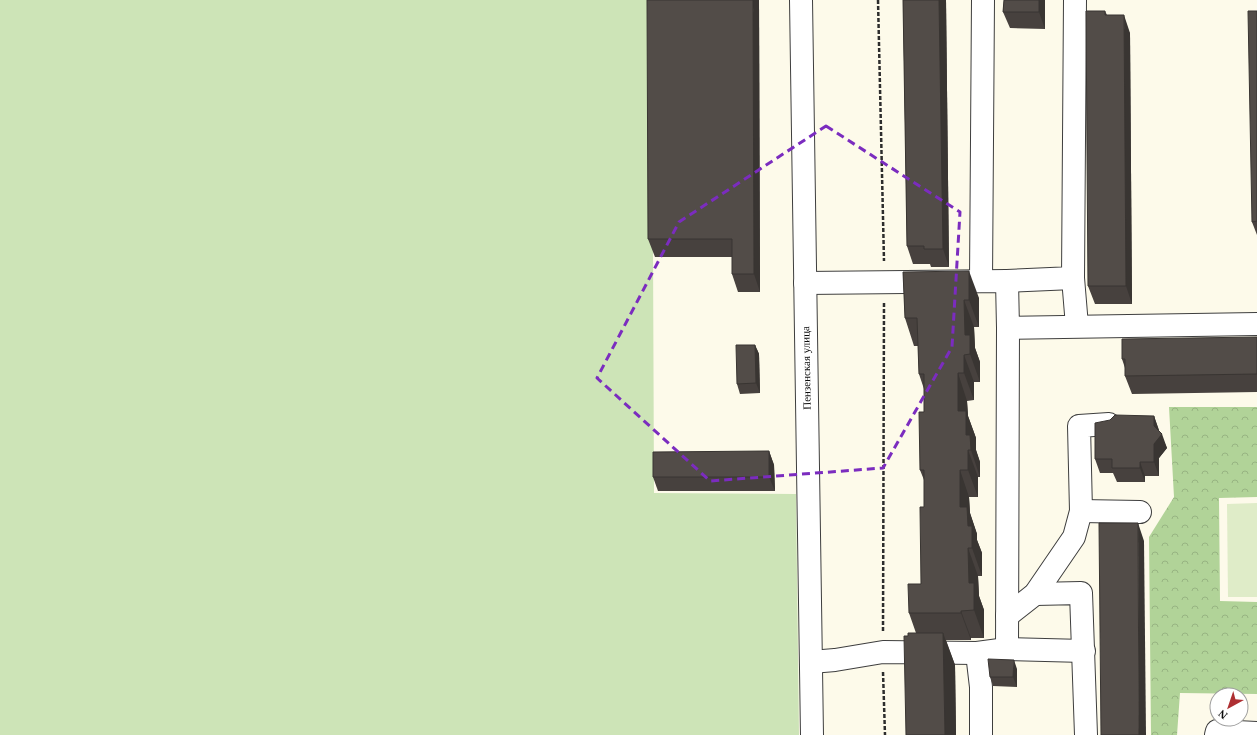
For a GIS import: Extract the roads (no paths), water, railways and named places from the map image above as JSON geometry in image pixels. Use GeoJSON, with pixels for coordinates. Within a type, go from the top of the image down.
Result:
{"type":"FeatureCollection","features":[{"type":"Feature","properties":{"kind":"street","name":"Пензенская улица"},"geometry":{"type":"LineString","coordinates":[[801,0],[812,735]]}},
{"type":"Feature","properties":{"kind":"street"},"geometry":{"type":"LineString","coordinates":[[981,281],[983,0]]}},
{"type":"Feature","properties":{"kind":"street"},"geometry":{"type":"LineString","coordinates":[[1075,0],[1073,278],[1077,326]]}},
{"type":"Feature","properties":{"kind":"street"},"geometry":{"type":"LineString","coordinates":[[805,283],[884,281],[1007,281],[1073,278]]}},
{"type":"Feature","properties":{"kind":"street"},"geometry":{"type":"LineString","coordinates":[[1007,281],[1007,649]]}},
{"type":"Feature","properties":{"kind":"street"},"geometry":{"type":"LineString","coordinates":[[1008,328],[1257,324]]}},
{"type":"Feature","properties":{"kind":"street"},"geometry":{"type":"LineString","coordinates":[[1007,616],[1035,594],[1074,537],[1082,511],[1079,426],[1110,424]]}},
{"type":"Feature","properties":{"kind":"street"},"geometry":{"type":"LineString","coordinates":[[1082,511],[1140,512]]}},
{"type":"Feature","properties":{"kind":"street"},"geometry":{"type":"LineString","coordinates":[[1035,594],[1081,593],[1086,735]]}},
{"type":"Feature","properties":{"kind":"street"},"geometry":{"type":"LineString","coordinates":[[811,662],[835,660],[883,652],[977,653],[1007,649],[1084,651]]}},
{"type":"Feature","properties":{"kind":"street"},"geometry":{"type":"LineString","coordinates":[[977,653],[981,687],[980,735]]}},
{"type":"Feature","properties":{"kind":"street"},"geometry":{"type":"LineString","coordinates":[[1216,735],[1217,731],[1257,733]]}}]}
